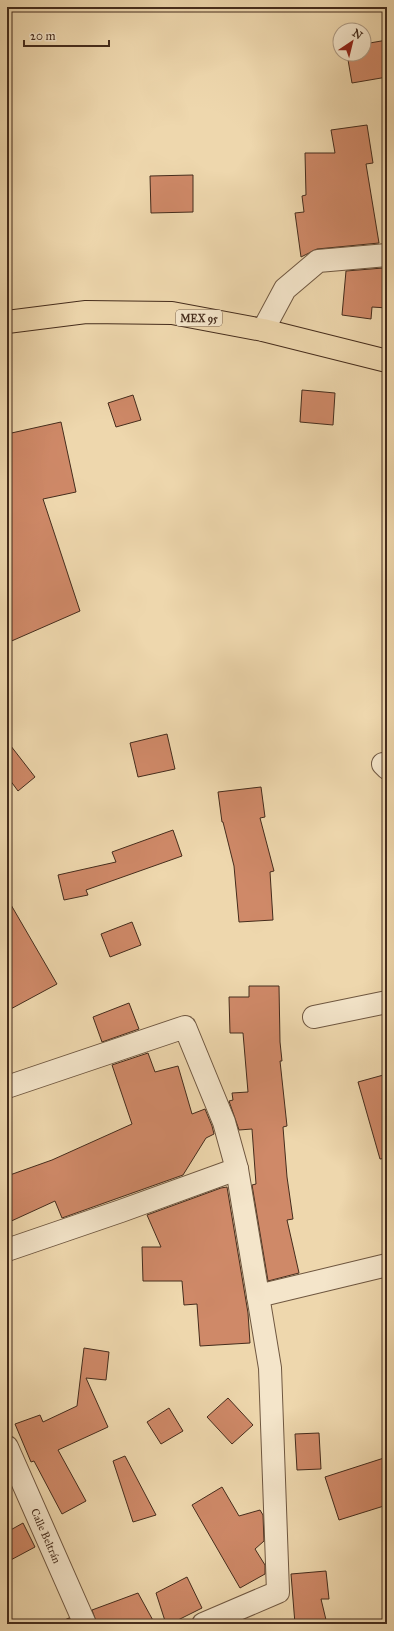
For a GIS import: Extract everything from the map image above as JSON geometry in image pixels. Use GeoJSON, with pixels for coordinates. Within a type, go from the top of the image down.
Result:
{"type":"FeatureCollection","features":[{"type":"Feature","properties":{"kind":"main road","name":"MEX 95"},"geometry":{"type":"LineString","coordinates":[[7,322],[86,312],[172,313],[263,330],[387,361]]}},
{"type":"Feature","properties":{"kind":"street"},"geometry":{"type":"LineString","coordinates":[[263,330],[285,290],[318,261],[387,255]]}},
{"type":"Feature","properties":{"kind":"street"},"geometry":{"type":"LineString","coordinates":[[314,1017],[387,1002]]}},
{"type":"Feature","properties":{"kind":"street"},"geometry":{"type":"LineString","coordinates":[[7,1087],[185,1027],[224,1122],[237,1169],[270,1368],[278,1592],[203,1624]]}},
{"type":"Feature","properties":{"kind":"street"},"geometry":{"type":"LineString","coordinates":[[7,1250],[237,1169]]}},
{"type":"Feature","properties":{"kind":"street"},"geometry":{"type":"LineString","coordinates":[[258,1296],[387,1265]]}},
{"type":"Feature","properties":{"kind":"street","name":"Calle Beltrán"},"geometry":{"type":"LineString","coordinates":[[7,1447],[85,1624]]}},
{"type":"Feature","properties":{"kind":"building"},"geometry":{"type":"Polygon","coordinates":[[[387,40],[387,77],[352,83],[348,62],[372,62],[372,43],[387,40]]]}},
{"type":"Feature","properties":{"kind":"building"},"geometry":{"type":"Polygon","coordinates":[[[367,125],[373,163],[366,164],[379,243],[317,249],[301,257],[295,213],[304,212],[302,196],[306,195],[305,153],[335,153],[331,130],[367,125]]]}},
{"type":"Feature","properties":{"kind":"building"},"geometry":{"type":"Polygon","coordinates":[[[193,175],[193,212],[151,213],[150,176],[193,175]]]}},
{"type":"Feature","properties":{"kind":"building"},"geometry":{"type":"Polygon","coordinates":[[[383,268],[387,291],[387,308],[372,307],[371,319],[342,315],[346,271],[383,268]]]}},
{"type":"Feature","properties":{"kind":"building"},"geometry":{"type":"Polygon","coordinates":[[[302,390],[335,393],[333,425],[300,422],[302,390]]]}},
{"type":"Feature","properties":{"kind":"building"},"geometry":{"type":"Polygon","coordinates":[[[133,395],[141,420],[116,427],[108,403],[133,395]]]}},
{"type":"Feature","properties":{"kind":"building"},"geometry":{"type":"Polygon","coordinates":[[[61,422],[76,492],[43,499],[80,611],[7,643],[7,434],[61,422]]]}},
{"type":"Feature","properties":{"kind":"building"},"geometry":{"type":"Polygon","coordinates":[[[167,734],[175,769],[138,777],[130,743],[167,734]]]}},
{"type":"Feature","properties":{"kind":"building"},"geometry":{"type":"Polygon","coordinates":[[[7,741],[35,777],[18,791],[7,776],[7,741]]]}},
{"type":"Feature","properties":{"kind":"building"},"geometry":{"type":"Polygon","coordinates":[[[261,787],[265,817],[260,818],[274,871],[270,872],[273,920],[239,922],[234,866],[222,822],[218,792],[261,787]]]}},
{"type":"Feature","properties":{"kind":"building"},"geometry":{"type":"Polygon","coordinates":[[[173,830],[182,856],[86,890],[88,895],[64,900],[58,875],[116,862],[112,852],[173,830]]]}},
{"type":"Feature","properties":{"kind":"building"},"geometry":{"type":"Polygon","coordinates":[[[7,898],[57,984],[7,1011],[7,898]]]}},
{"type":"Feature","properties":{"kind":"building"},"geometry":{"type":"Polygon","coordinates":[[[132,922],[141,945],[110,957],[101,934],[132,922]]]}},
{"type":"Feature","properties":{"kind":"building"},"geometry":{"type":"Polygon","coordinates":[[[249,986],[279,986],[280,1042],[282,1061],[280,1061],[287,1126],[283,1127],[287,1177],[293,1219],[287,1220],[299,1273],[268,1281],[252,1185],[256,1184],[252,1129],[239,1130],[229,1101],[233,1100],[232,1093],[248,1092],[243,1033],[230,1033],[229,997],[249,997],[249,986]]]}},
{"type":"Feature","properties":{"kind":"building"},"geometry":{"type":"Polygon","coordinates":[[[129,1003],[139,1029],[102,1042],[93,1017],[129,1003]]]}},
{"type":"Feature","properties":{"kind":"building"},"geometry":{"type":"Polygon","coordinates":[[[148,1053],[155,1072],[178,1066],[192,1114],[205,1109],[212,1126],[214,1134],[206,1138],[183,1175],[62,1218],[55,1201],[7,1223],[7,1176],[52,1160],[132,1124],[112,1065],[148,1053]]]}},
{"type":"Feature","properties":{"kind":"building"},"geometry":{"type":"Polygon","coordinates":[[[387,1074],[387,1158],[380,1159],[358,1082],[387,1074]]]}},
{"type":"Feature","properties":{"kind":"building"},"geometry":{"type":"Polygon","coordinates":[[[227,1187],[248,1313],[250,1343],[200,1346],[197,1304],[184,1305],[182,1281],[143,1281],[142,1247],[161,1247],[147,1215],[227,1187]]]}},
{"type":"Feature","properties":{"kind":"building"},"geometry":{"type":"Polygon","coordinates":[[[84,1348],[109,1352],[106,1380],[86,1378],[108,1427],[58,1450],[86,1501],[62,1514],[34,1461],[31,1462],[15,1424],[40,1415],[43,1422],[77,1406],[84,1348]]]}},
{"type":"Feature","properties":{"kind":"building"},"geometry":{"type":"Polygon","coordinates":[[[228,1398],[253,1425],[232,1444],[207,1417],[228,1398]]]}},
{"type":"Feature","properties":{"kind":"building"},"geometry":{"type":"Polygon","coordinates":[[[169,1408],[183,1431],[161,1444],[147,1422],[169,1408]]]}},
{"type":"Feature","properties":{"kind":"building"},"geometry":{"type":"Polygon","coordinates":[[[319,1433],[321,1469],[297,1470],[295,1434],[319,1433]]]}},
{"type":"Feature","properties":{"kind":"building"},"geometry":{"type":"Polygon","coordinates":[[[125,1456],[156,1515],[133,1522],[113,1461],[125,1456]]]}},
{"type":"Feature","properties":{"kind":"building"},"geometry":{"type":"Polygon","coordinates":[[[387,1457],[387,1505],[339,1520],[325,1477],[387,1457]]]}},
{"type":"Feature","properties":{"kind":"building"},"geometry":{"type":"Polygon","coordinates":[[[222,1487],[239,1516],[260,1510],[263,1515],[264,1541],[255,1549],[265,1565],[265,1574],[240,1588],[192,1505],[222,1487]]]}},
{"type":"Feature","properties":{"kind":"building"},"geometry":{"type":"Polygon","coordinates":[[[23,1523],[35,1547],[7,1562],[7,1532],[23,1523]]]}},
{"type":"Feature","properties":{"kind":"building"},"geometry":{"type":"Polygon","coordinates":[[[326,1571],[329,1599],[321,1599],[327,1624],[295,1624],[291,1574],[326,1571]]]}},
{"type":"Feature","properties":{"kind":"building"},"geometry":{"type":"Polygon","coordinates":[[[187,1577],[202,1608],[170,1624],[166,1624],[156,1593],[187,1577]]]}},
{"type":"Feature","properties":{"kind":"building"},"geometry":{"type":"Polygon","coordinates":[[[138,1593],[155,1624],[97,1624],[92,1610],[138,1593]]]}},
{"type":"Feature","properties":{"kind":"building"},"geometry":{"type":"Polygon","coordinates":[[[69,1618],[71,1624],[61,1624],[60,1622],[69,1618]]]}}]}
